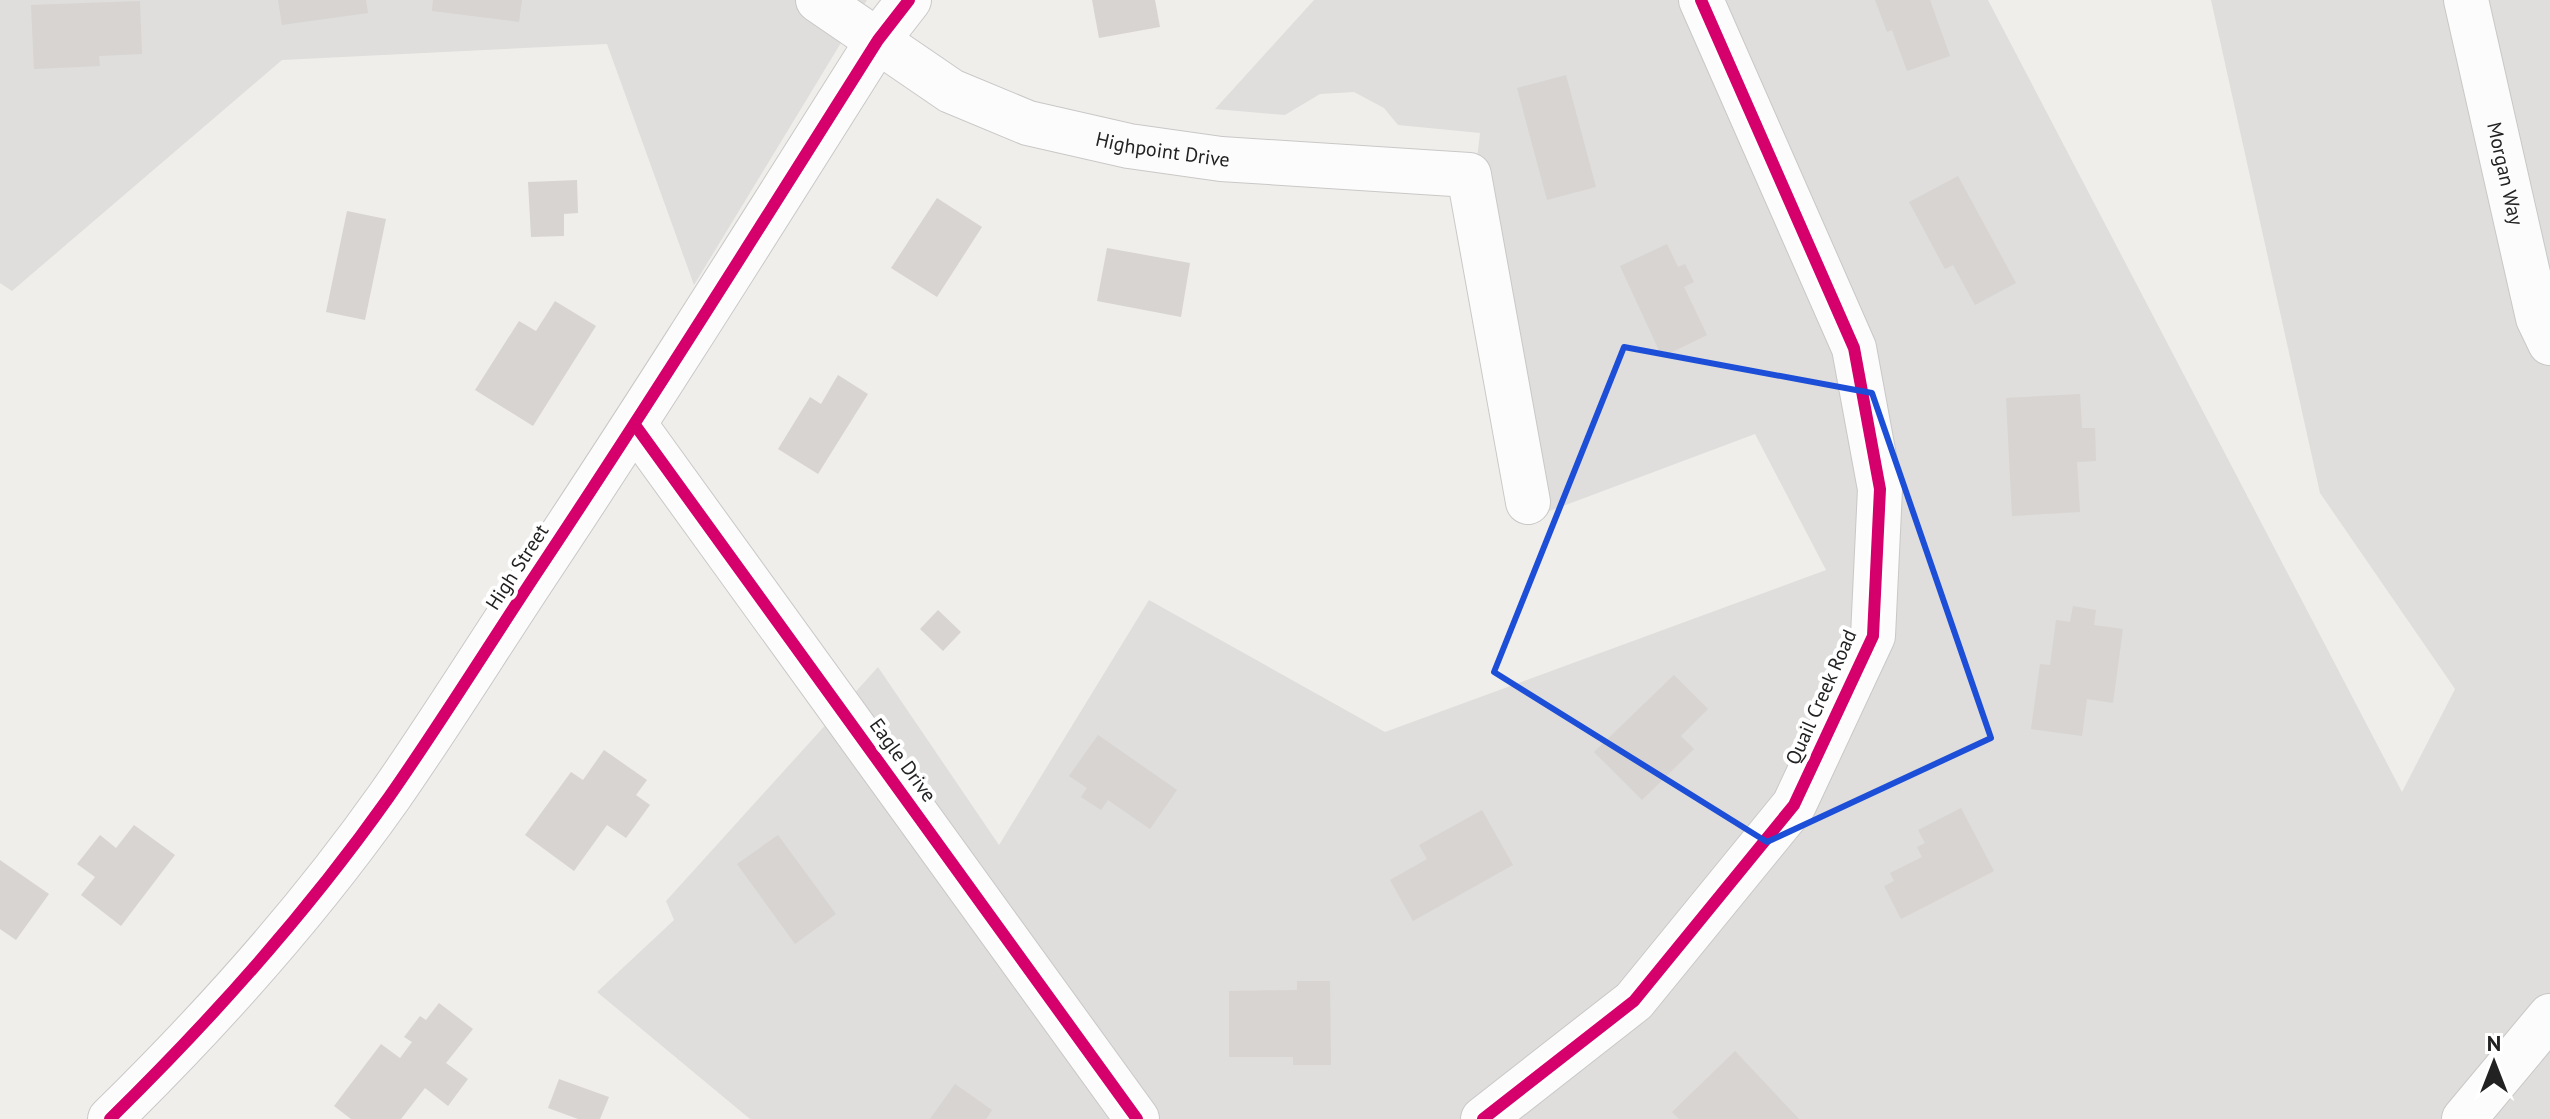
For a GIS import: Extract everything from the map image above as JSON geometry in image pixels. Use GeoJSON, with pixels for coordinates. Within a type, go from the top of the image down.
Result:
{"type":"FeatureCollection","features":[{"type":"Feature","properties":{"kind":"street","name":"Highpoint Drive"},"geometry":{"type":"LineString","coordinates":[[818,0],[951,91],[1028,123],[1129,146],[1221,159],[1469,175],[1528,502]]}},
{"type":"Feature","properties":{"kind":"street","name":"High Street"},"geometry":{"type":"LineString","coordinates":[[110,1119],[188,1043],[326,881],[389,797],[635,425],[878,40],[909,0]]}},
{"type":"Feature","properties":{"kind":"street","name":"Quail Creek Road"},"geometry":{"type":"LineString","coordinates":[[1483,1119],[1634,1001],[1794,805],[1873,636],[1880,489],[1854,348],[1701,0]]}},
{"type":"Feature","properties":{"kind":"street","name":"Morgan Way"},"geometry":{"type":"LineString","coordinates":[[2466,0],[2538,318],[2550,343]]}},
{"type":"Feature","properties":{"kind":"street","name":"Eagle Drive"},"geometry":{"type":"LineString","coordinates":[[635,425],[1137,1119]]}},
{"type":"Feature","properties":{"kind":"street"},"geometry":{"type":"LineString","coordinates":[[2464,1119],[2550,1016]]}},
{"type":"Feature","properties":{"kind":"highlighted area"},"geometry":{"type":"Polygon","coordinates":[[[1624,347],[1872,393],[1991,738],[1767,842],[1494,672],[1624,347]]]}},
{"type":"Feature","properties":{"kind":"shaded area"},"geometry":{"type":"Polygon","coordinates":[[[0,0],[867,0],[694,285],[607,44],[282,60],[12,291],[0,283],[0,0]]]}},
{"type":"Feature","properties":{"kind":"shaded area"},"geometry":{"type":"Polygon","coordinates":[[[1314,0],[1988,0],[2402,792],[2455,689],[2320,493],[2211,0],[2550,0],[2550,1119],[750,1119],[597,992],[674,920],[666,901],[878,667],[999,845],[1149,600],[1385,732],[1826,570],[1755,434],[1539,515],[1470,220],[1480,133],[1398,125],[1384,108],[1354,92],[1320,94],[1285,115],[1215,109],[1314,0]]]}},
{"type":"Feature","properties":{"kind":"building"},"geometry":{"type":"Polygon","coordinates":[[[278,0],[366,0],[368,13],[282,25],[278,0]]]}},
{"type":"Feature","properties":{"kind":"building"},"geometry":{"type":"Polygon","coordinates":[[[433,0],[522,0],[519,22],[432,11],[433,0]]]}},
{"type":"Feature","properties":{"kind":"building"},"geometry":{"type":"Polygon","coordinates":[[[1092,0],[1155,0],[1160,27],[1099,38],[1092,0]]]}},
{"type":"Feature","properties":{"kind":"building"},"geometry":{"type":"Polygon","coordinates":[[[1875,0],[1930,0],[1950,56],[1907,71],[1892,30],[1887,32],[1875,0]]]}},
{"type":"Feature","properties":{"kind":"building"},"geometry":{"type":"Polygon","coordinates":[[[140,1],[142,54],[99,56],[100,66],[34,69],[31,5],[140,1]]]}},
{"type":"Feature","properties":{"kind":"building"},"geometry":{"type":"Polygon","coordinates":[[[1566,75],[1596,187],[1547,200],[1517,88],[1566,75]]]}},
{"type":"Feature","properties":{"kind":"building"},"geometry":{"type":"Polygon","coordinates":[[[1958,176],[2016,283],[1975,305],[1953,265],[1945,269],[1909,202],[1958,176]]]}},
{"type":"Feature","properties":{"kind":"building"},"geometry":{"type":"Polygon","coordinates":[[[577,180],[578,213],[564,214],[564,236],[531,237],[528,182],[577,180]]]}},
{"type":"Feature","properties":{"kind":"building"},"geometry":{"type":"Polygon","coordinates":[[[937,198],[982,227],[937,297],[891,268],[937,198]]]}},
{"type":"Feature","properties":{"kind":"building"},"geometry":{"type":"Polygon","coordinates":[[[347,211],[386,219],[365,320],[326,312],[347,211]]]}},
{"type":"Feature","properties":{"kind":"building"},"geometry":{"type":"Polygon","coordinates":[[[1667,244],[1678,267],[1685,264],[1694,282],[1684,287],[1707,335],[1662,357],[1620,266],[1667,244]]]}},
{"type":"Feature","properties":{"kind":"building"},"geometry":{"type":"Polygon","coordinates":[[[1107,248],[1190,263],[1181,317],[1097,301],[1107,248]]]}},
{"type":"Feature","properties":{"kind":"building"},"geometry":{"type":"Polygon","coordinates":[[[555,301],[596,326],[533,426],[475,390],[519,321],[536,331],[555,301]]]}},
{"type":"Feature","properties":{"kind":"building"},"geometry":{"type":"Polygon","coordinates":[[[838,375],[868,394],[818,474],[778,449],[810,397],[821,404],[838,375]]]}},
{"type":"Feature","properties":{"kind":"building"},"geometry":{"type":"Polygon","coordinates":[[[2080,394],[2082,428],[2095,428],[2096,461],[2077,462],[2080,512],[2012,516],[2006,398],[2080,394]]]}},
{"type":"Feature","properties":{"kind":"building"},"geometry":{"type":"Polygon","coordinates":[[[2073,606],[2096,610],[2094,625],[2123,629],[2113,703],[2087,699],[2082,736],[2031,729],[2040,664],[2050,665],[2056,620],[2070,622],[2073,606]]]}},
{"type":"Feature","properties":{"kind":"building"},"geometry":{"type":"Polygon","coordinates":[[[938,610],[961,632],[943,651],[920,629],[938,610]]]}},
{"type":"Feature","properties":{"kind":"building"},"geometry":{"type":"Polygon","coordinates":[[[1674,675],[1708,709],[1681,736],[1694,749],[1642,800],[1594,752],[1674,675]]]}},
{"type":"Feature","properties":{"kind":"building"},"geometry":{"type":"Polygon","coordinates":[[[1098,735],[1177,790],[1150,829],[1108,800],[1101,810],[1081,797],[1087,788],[1069,776],[1098,735]]]}},
{"type":"Feature","properties":{"kind":"building"},"geometry":{"type":"Polygon","coordinates":[[[604,750],[647,780],[636,795],[650,805],[626,838],[607,825],[574,871],[525,835],[571,772],[583,780],[604,750]]]}},
{"type":"Feature","properties":{"kind":"building"},"geometry":{"type":"Polygon","coordinates":[[[1961,808],[1994,871],[1901,919],[1884,886],[1894,881],[1890,873],[1922,857],[1917,847],[1925,843],[1918,830],[1961,808]]]}},
{"type":"Feature","properties":{"kind":"building"},"geometry":{"type":"Polygon","coordinates":[[[1482,810],[1513,865],[1413,921],[1390,880],[1427,859],[1419,845],[1482,810]]]}},
{"type":"Feature","properties":{"kind":"building"},"geometry":{"type":"Polygon","coordinates":[[[134,825],[175,855],[121,926],[81,895],[95,877],[77,864],[100,835],[116,848],[134,825]]]}},
{"type":"Feature","properties":{"kind":"building"},"geometry":{"type":"Polygon","coordinates":[[[778,835],[836,914],[795,944],[737,864],[778,835]]]}},
{"type":"Feature","properties":{"kind":"building"},"geometry":{"type":"Polygon","coordinates":[[[0,860],[49,894],[16,940],[0,929],[0,860]]]}},
{"type":"Feature","properties":{"kind":"building"},"geometry":{"type":"Polygon","coordinates":[[[1297,981],[1330,981],[1331,1065],[1293,1065],[1293,1057],[1229,1057],[1229,991],[1297,990],[1297,981]]]}},
{"type":"Feature","properties":{"kind":"building"},"geometry":{"type":"Polygon","coordinates":[[[439,1003],[473,1029],[446,1063],[468,1079],[448,1106],[425,1088],[401,1119],[351,1119],[334,1106],[381,1044],[400,1058],[412,1042],[404,1037],[420,1016],[426,1020],[439,1003]]]}},
{"type":"Feature","properties":{"kind":"building"},"geometry":{"type":"Polygon","coordinates":[[[1735,1051],[1799,1119],[1679,1119],[1672,1112],[1735,1051]]]}},
{"type":"Feature","properties":{"kind":"building"},"geometry":{"type":"Polygon","coordinates":[[[559,1079],[609,1097],[600,1119],[578,1119],[548,1108],[559,1079]]]}},
{"type":"Feature","properties":{"kind":"building"},"geometry":{"type":"Polygon","coordinates":[[[955,1084],[992,1110],[986,1119],[930,1119],[955,1084]]]}},
{"type":"Feature","properties":{"kind":"cycle path"},"geometry":{"type":"LineString","coordinates":[[110,1119],[257,964],[325,882],[389,797],[623,441],[878,40],[909,0]]}},
{"type":"Feature","properties":{"kind":"cycle path"},"geometry":{"type":"LineString","coordinates":[[1483,1119],[1634,1001],[1794,805],[1873,636],[1880,489],[1854,348],[1701,0]]}},
{"type":"Feature","properties":{"kind":"cycle path"},"geometry":{"type":"LineString","coordinates":[[635,425],[1137,1119]]}}]}
